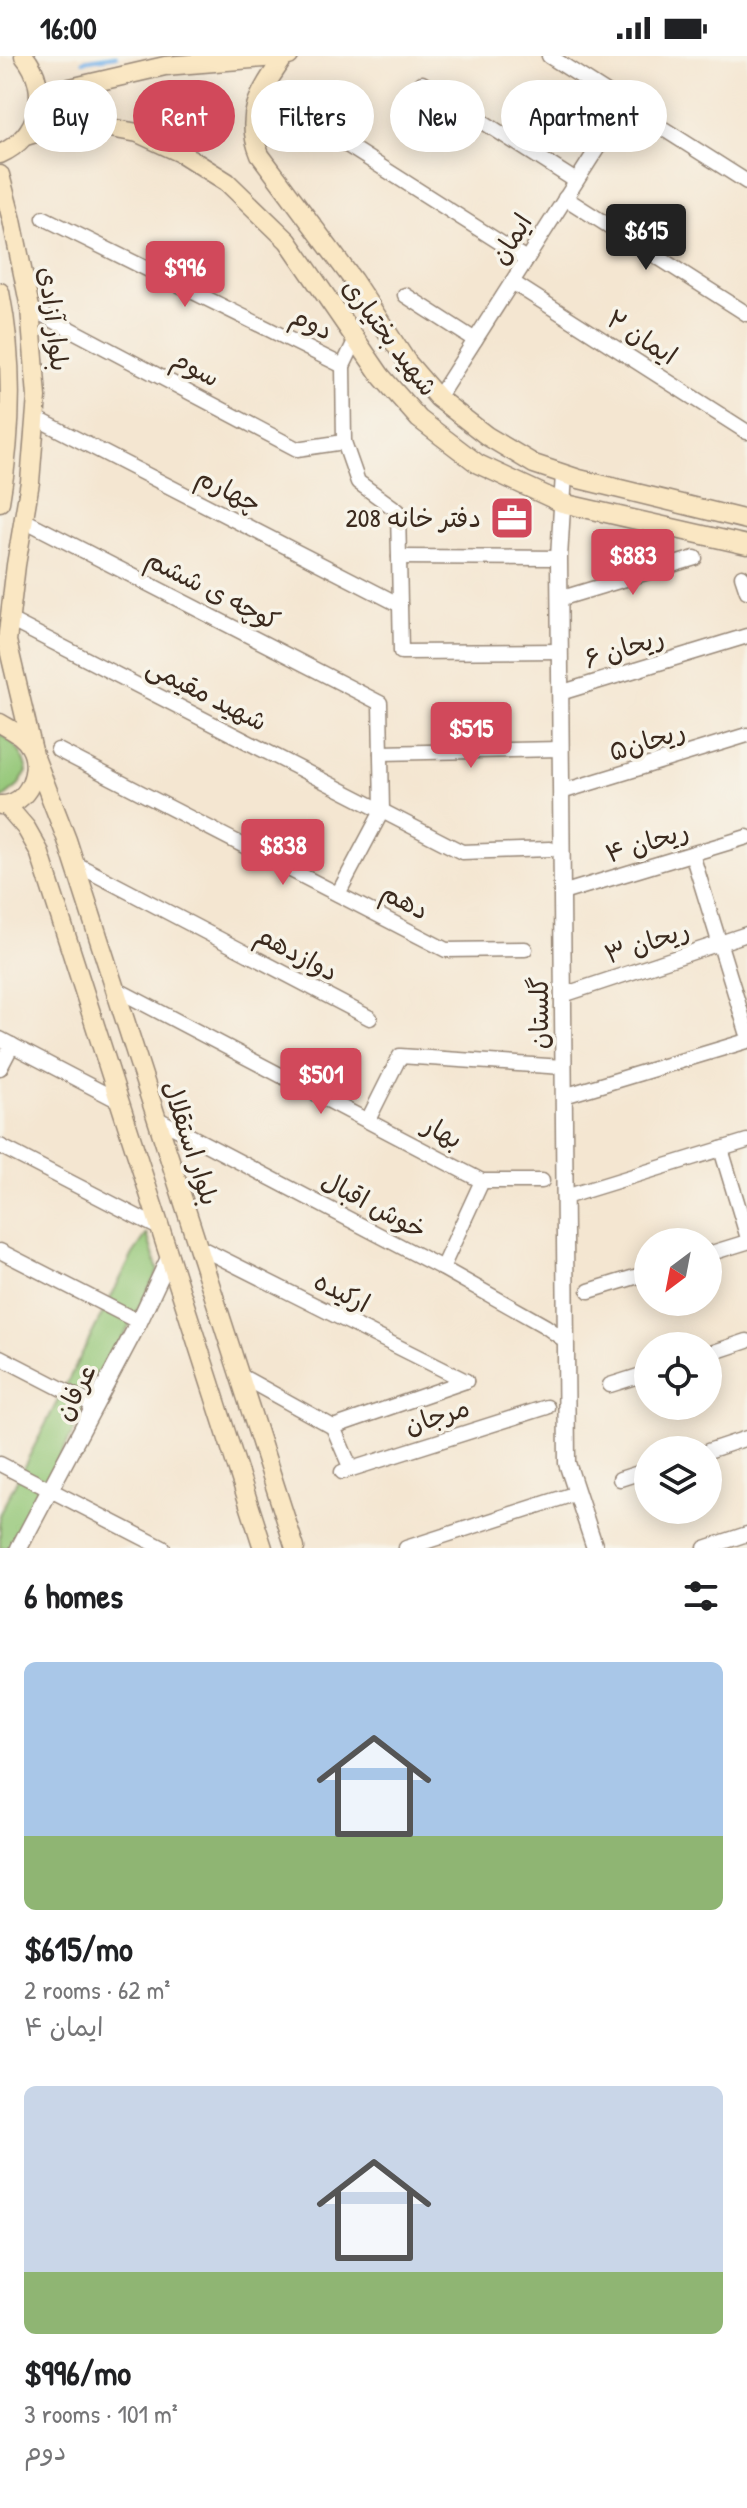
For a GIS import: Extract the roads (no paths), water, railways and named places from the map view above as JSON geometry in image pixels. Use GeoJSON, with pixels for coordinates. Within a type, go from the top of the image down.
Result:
{"type":"FeatureCollection","features":[{"type":"Feature","properties":{"kind":"main road"},"geometry":{"type":"LineString","coordinates":[[24,56],[37,80]]}},
{"type":"Feature","properties":{"kind":"main road"},"geometry":{"type":"LineString","coordinates":[[105,80],[165,66],[293,56]]}},
{"type":"Feature","properties":{"kind":"main road","name":"شهید بختیاری"},"geometry":{"type":"LineString","coordinates":[[284,57],[265,84],[256,105],[252,125],[260,155],[353,280],[407,362],[438,398],[487,436],[534,464],[747,520]]}},
{"type":"Feature","properties":{"kind":"main road","name":"شهید بختیاری"},"geometry":{"type":"LineString","coordinates":[[117,129],[138,133],[181,153],[227,182],[288,241],[381,376],[419,419],[478,464],[562,503],[747,545]]}},
{"type":"Feature","properties":{"kind":"main road"},"geometry":{"type":"LineString","coordinates":[[0,154],[24,138]]}},
{"type":"Feature","properties":{"kind":"main road","name":"بلوار آزادی"},"geometry":{"type":"LineString","coordinates":[[0,175],[30,308],[37,397],[30,482],[7,641],[34,755]]}},
{"type":"Feature","properties":{"kind":"main road","name":"بلوار آزادی"},"geometry":{"type":"LineString","coordinates":[[0,292],[11,397],[0,502]]}},
{"type":"Feature","properties":{"kind":"main road"},"geometry":{"type":"LineString","coordinates":[[0,723],[19,734],[34,755],[36,768],[27,791],[4,806],[26,828],[39,851],[263,1548]]}},
{"type":"Feature","properties":{"kind":"main road","name":"بلوار استقلال"},"geometry":{"type":"LineString","coordinates":[[34,755],[74,863],[295,1548]]}},
{"type":"Feature","properties":{"kind":"main road"},"geometry":{"type":"LineString","coordinates":[[170,1256],[197,1246]]}},
{"type":"Feature","properties":{"kind":"street"},"geometry":{"type":"LineString","coordinates":[[549,56],[586,80]]}},
{"type":"Feature","properties":{"kind":"street"},"geometry":{"type":"LineString","coordinates":[[485,123],[576,181]]}},
{"type":"Feature","properties":{"kind":"street"},"geometry":{"type":"LineString","coordinates":[[667,132],[747,182]]}},
{"type":"Feature","properties":{"kind":"street"},"geometry":{"type":"LineString","coordinates":[[358,152],[526,259]]}},
{"type":"Feature","properties":{"kind":"street","name":"ایمان"},"geometry":{"type":"LineString","coordinates":[[438,398],[595,152]]}},
{"type":"Feature","properties":{"kind":"street"},"geometry":{"type":"LineString","coordinates":[[565,198],[747,314]]}},
{"type":"Feature","properties":{"kind":"street","name":"دوم"},"geometry":{"type":"LineString","coordinates":[[44,218],[343,366]]}},
{"type":"Feature","properties":{"kind":"street","name":"ایمان ۲"},"geometry":{"type":"LineString","coordinates":[[512,282],[747,432]]}},
{"type":"Feature","properties":{"kind":"street"},"geometry":{"type":"LineString","coordinates":[[405,295],[475,340]]}},
{"type":"Feature","properties":{"kind":"street","name":"سوم"},"geometry":{"type":"LineString","coordinates":[[30,308],[297,449],[344,442]]}},
{"type":"Feature","properties":{"kind":"street"},"geometry":{"type":"LineString","coordinates":[[356,339],[343,366],[344,442],[358,482],[398,511],[401,652],[560,651]]}},
{"type":"Feature","properties":{"kind":"street","name":"چهارم"},"geometry":{"type":"LineString","coordinates":[[36,418],[400,605]]}},
{"type":"Feature","properties":{"kind":"street","name":"گلستان"},"geometry":{"type":"LineString","coordinates":[[564,474],[559,599],[567,1463],[595,1548]]}},
{"type":"Feature","properties":{"kind":"street","name":"کوچه ی ششم"},"geometry":{"type":"LineString","coordinates":[[24,520],[380,703],[381,753]]}},
{"type":"Feature","properties":{"kind":"street"},"geometry":{"type":"LineString","coordinates":[[399,557],[559,558]]}},
{"type":"Feature","properties":{"kind":"street"},"geometry":{"type":"LineString","coordinates":[[559,599],[695,558]]}},
{"type":"Feature","properties":{"kind":"street"},"geometry":{"type":"LineString","coordinates":[[742,576],[747,591]]}},
{"type":"Feature","properties":{"kind":"street","name":"شهید مقیمی"},"geometry":{"type":"LineString","coordinates":[[10,620],[462,852],[550,849]]}},
{"type":"Feature","properties":{"kind":"street","name":"ریحان ۶"},"geometry":{"type":"LineString","coordinates":[[560,693],[747,636]]}},
{"type":"Feature","properties":{"kind":"street","name":"ریحان۵"},"geometry":{"type":"LineString","coordinates":[[561,792],[747,735]]}},
{"type":"Feature","properties":{"kind":"street"},"geometry":{"type":"LineString","coordinates":[[338,894],[382,811],[381,753],[560,749]]}},
{"type":"Feature","properties":{"kind":"street","name":"دهم"},"geometry":{"type":"LineString","coordinates":[[58,750],[446,950],[525,949]]}},
{"type":"Feature","properties":{"kind":"street","name":"ریحان ۴"},"geometry":{"type":"LineString","coordinates":[[562,893],[747,837]]}},
{"type":"Feature","properties":{"kind":"street"},"geometry":{"type":"LineString","coordinates":[[692,854],[747,1032]]}},
{"type":"Feature","properties":{"kind":"street","name":"دوازدهم"},"geometry":{"type":"LineString","coordinates":[[74,863],[370,1018]]}},
{"type":"Feature","properties":{"kind":"street","name":"ریحان ۳"},"geometry":{"type":"LineString","coordinates":[[563,995],[747,934]]}},
{"type":"Feature","properties":{"kind":"street","name":"بهار"},"geometry":{"type":"LineString","coordinates":[[114,988],[482,1181],[542,1181]]}},
{"type":"Feature","properties":{"kind":"street"},"geometry":{"type":"LineString","coordinates":[[564,1096],[747,1041]]}},
{"type":"Feature","properties":{"kind":"street"},"geometry":{"type":"LineString","coordinates":[[0,1068],[6,1042],[119,1101]]}},
{"type":"Feature","properties":{"kind":"street"},"geometry":{"type":"LineString","coordinates":[[368,1120],[400,1056],[563,1067]]}},
{"type":"Feature","properties":{"kind":"street","name":"خوش اقبال"},"geometry":{"type":"LineString","coordinates":[[156,1118],[442,1268],[566,1341]]}},
{"type":"Feature","properties":{"kind":"street"},"geometry":{"type":"LineString","coordinates":[[565,1197],[747,1141]]}},
{"type":"Feature","properties":{"kind":"street"},"geometry":{"type":"LineString","coordinates":[[0,1146],[161,1229]]}},
{"type":"Feature","properties":{"kind":"street"},"geometry":{"type":"LineString","coordinates":[[721,1149],[747,1235]]}},
{"type":"Feature","properties":{"kind":"street"},"geometry":{"type":"LineString","coordinates":[[442,1268],[482,1181]]}},
{"type":"Feature","properties":{"kind":"street"},"geometry":{"type":"LineString","coordinates":[[722,1250],[747,1242]]}},
{"type":"Feature","properties":{"kind":"street","name":"ارکیده"},"geometry":{"type":"LineString","coordinates":[[197,1246],[466,1381],[333,1427]]}},
{"type":"Feature","properties":{"kind":"street"},"geometry":{"type":"LineString","coordinates":[[0,1251],[139,1322]]}},
{"type":"Feature","properties":{"kind":"street","name":"عرفان"},"geometry":{"type":"LineString","coordinates":[[19,1548],[139,1322],[170,1256]]}},
{"type":"Feature","properties":{"kind":"street"},"geometry":{"type":"LineString","coordinates":[[589,1291],[634,1277]]}},
{"type":"Feature","properties":{"kind":"street"},"geometry":{"type":"LineString","coordinates":[[722,1349],[747,1341]]}},
{"type":"Feature","properties":{"kind":"street"},"geometry":{"type":"LineString","coordinates":[[0,1357],[95,1406]]}},
{"type":"Feature","properties":{"kind":"street"},"geometry":{"type":"LineString","coordinates":[[239,1375],[333,1427]]}},
{"type":"Feature","properties":{"kind":"street"},"geometry":{"type":"LineString","coordinates":[[610,1385],[634,1377]]}},
{"type":"Feature","properties":{"kind":"street","name":"مرجان"},"geometry":{"type":"LineString","coordinates":[[333,1427],[346,1470],[547,1407]]}},
{"type":"Feature","properties":{"kind":"street"},"geometry":{"type":"LineString","coordinates":[[722,1446],[747,1438]]}},
{"type":"Feature","properties":{"kind":"street"},"geometry":{"type":"LineString","coordinates":[[0,1464],[163,1548]]}},
{"type":"Feature","properties":{"kind":"street"},"geometry":{"type":"LineString","coordinates":[[620,1479],[634,1474]]}},
{"type":"Feature","properties":{"kind":"street"},"geometry":{"type":"LineString","coordinates":[[406,1548],[450,1541],[577,1493]]}},
{"type":"Feature","properties":{"kind":"street"},"geometry":{"type":"LineString","coordinates":[[705,1548],[747,1534]]}},
{"type":"Feature","properties":{"kind":"waterway"},"geometry":{"type":"LineString","coordinates":[[83,61],[116,56]]}},
{"type":"Feature","properties":{"kind":"place","name":"دفتر خانه 208"},"geometry":{"type":"Point","coordinates":[512,518]}}]}
